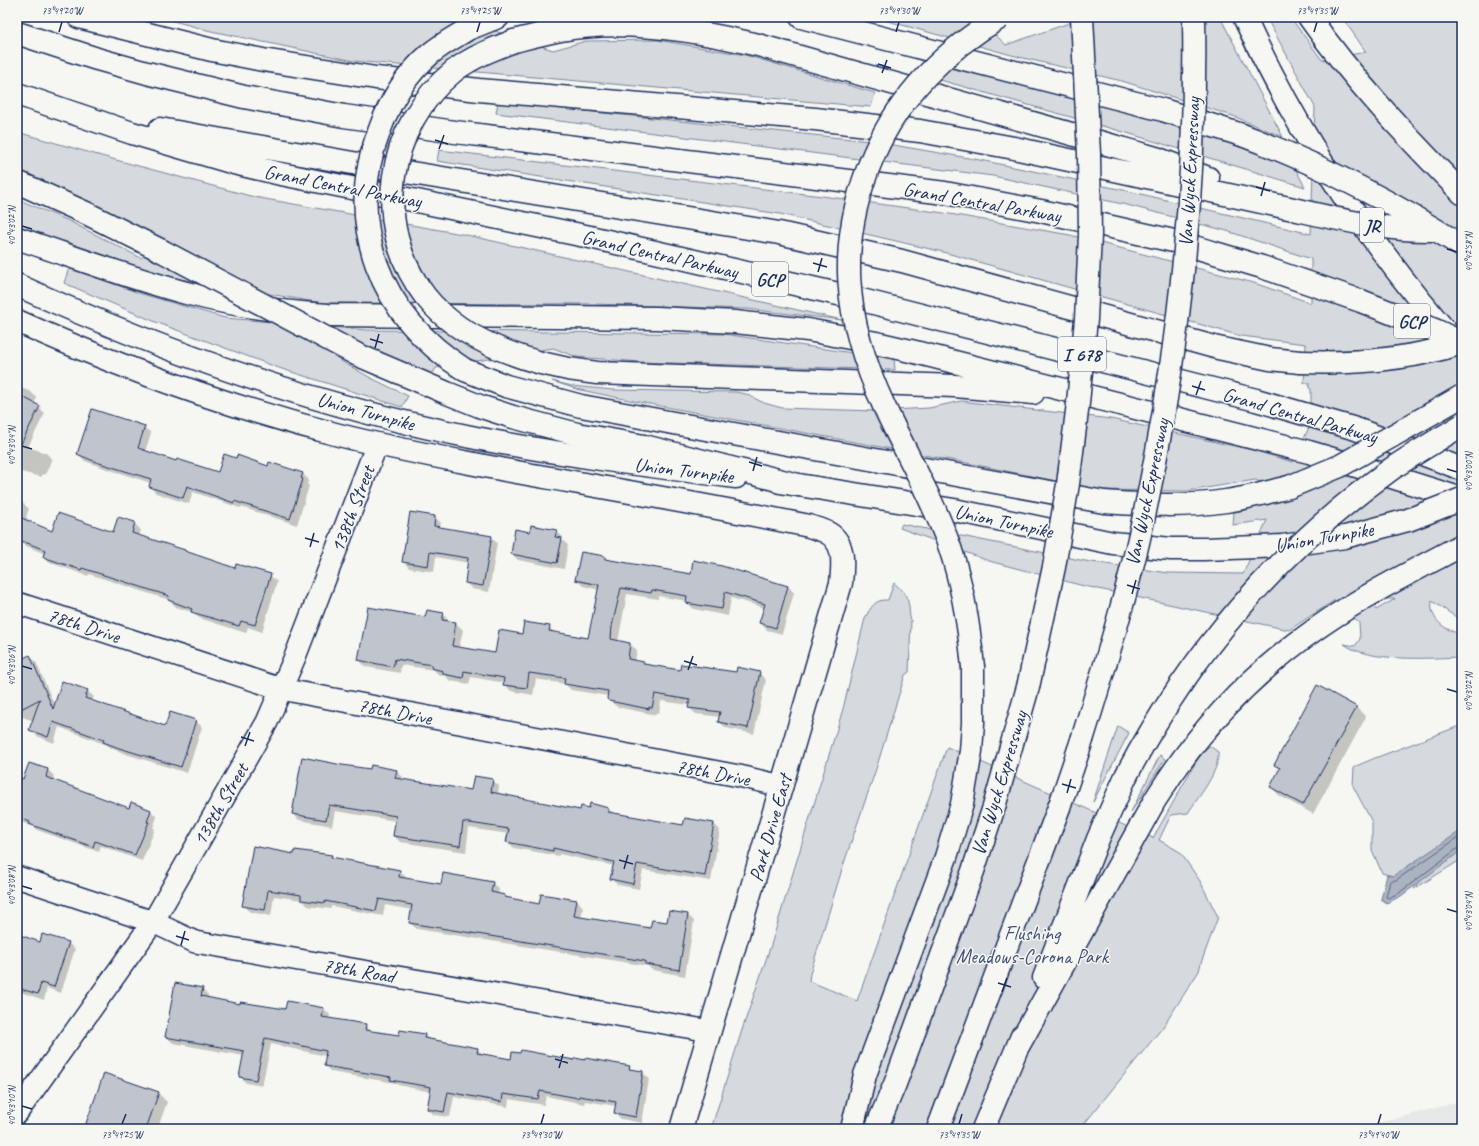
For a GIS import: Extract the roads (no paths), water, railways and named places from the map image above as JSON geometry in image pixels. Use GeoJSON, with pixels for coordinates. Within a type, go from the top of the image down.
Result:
{"type":"FeatureCollection","features":[{"type":"Feature","properties":{"kind":"main road"},"geometry":{"type":"LineString","coordinates":[[79,17],[166,40],[220,52],[376,78],[472,89],[863,124],[934,133],[1014,148],[1284,207]]}},
{"type":"Feature","properties":{"kind":"main road"},"geometry":{"type":"LineString","coordinates":[[498,17],[468,29],[446,42],[430,54],[407,80],[392,102],[383,120],[375,140],[366,181],[366,224],[370,245],[386,288],[409,322],[424,338],[451,362],[465,370],[506,386],[581,406],[1065,496],[1104,502],[1162,506],[1228,501],[1289,487],[1340,466],[1462,396]]}},
{"type":"Feature","properties":{"kind":"main road"},"geometry":{"type":"LineString","coordinates":[[801,17],[1163,110],[1242,135],[1302,159],[1367,190],[1462,246]]}},
{"type":"Feature","properties":{"kind":"main road"},"geometry":{"type":"LineString","coordinates":[[852,1129],[865,1075],[946,857],[962,804],[971,751],[973,723],[973,667],[962,590],[949,545],[927,493],[884,406],[862,351],[855,327],[848,280],[848,259],[853,222],[860,191],[874,153],[893,117],[907,97],[934,67],[980,29],[1001,17]]}},
{"type":"Feature","properties":{"kind":"main road","name":"Van Wyck Expressway"},"geometry":{"type":"LineString","coordinates":[[876,1129],[895,1084],[973,871],[994,807],[1028,687],[1054,567],[1068,484],[1086,319],[1090,235],[1089,154],[1082,17]]}},
{"type":"Feature","properties":{"kind":"main road","name":"Van Wyck Expressway"},"geometry":{"type":"LineString","coordinates":[[938,1129],[1061,802],[1082,740],[1114,633],[1144,516],[1168,385],[1183,266],[1190,189],[1194,116],[1194,17]]}},
{"type":"Feature","properties":{"kind":"main road"},"geometry":{"type":"LineString","coordinates":[[1244,17],[1278,86],[1314,148],[1353,209],[1408,285],[1462,350]]}},
{"type":"Feature","properties":{"kind":"main road"},"geometry":{"type":"LineString","coordinates":[[1309,17],[1346,67],[1374,100],[1404,134],[1462,193]]}},
{"type":"Feature","properties":{"kind":"main road"},"geometry":{"type":"LineString","coordinates":[[1122,404],[1018,391],[955,386],[597,374],[541,364],[516,356],[456,326],[426,297],[414,280],[404,258],[397,237],[392,197],[396,163],[401,146],[407,130],[430,95],[441,82],[472,58],[492,49],[514,42],[561,30],[593,26],[652,28],[723,36],[758,45],[1156,158],[1284,207]]}},
{"type":"Feature","properties":{"kind":"main road","name":"Grand Central Parkway"},"geometry":{"type":"LineString","coordinates":[[17,33],[97,59],[154,75],[244,97],[344,116],[394,124],[945,194],[1048,212],[1178,242],[1262,267],[1361,301],[1422,325],[1462,343]]}},
{"type":"Feature","properties":{"kind":"main road","name":"Grand Central Parkway"},"geometry":{"type":"LineString","coordinates":[[17,94],[132,133],[234,163],[281,174],[506,219],[680,258],[921,315],[1218,390],[1356,429],[1462,469]]}},
{"type":"Feature","properties":{"kind":"main road"},"geometry":{"type":"LineString","coordinates":[[72,113],[290,152],[779,233],[902,260],[1218,348],[1270,359],[1331,363],[1391,359],[1420,354],[1462,343]]}},
{"type":"Feature","properties":{"kind":"main road"},"geometry":{"type":"LineString","coordinates":[[17,182],[88,214],[162,251],[358,355],[447,394],[513,417],[577,434],[644,446],[798,485]]}},
{"type":"Feature","properties":{"kind":"main road","name":"JR"},"geometry":{"type":"LineString","coordinates":[[1284,207],[1359,224],[1420,230],[1462,229]]}},
{"type":"Feature","properties":{"kind":"main road"},"geometry":{"type":"LineString","coordinates":[[17,238],[162,287],[252,307],[328,315],[657,318],[735,322],[808,330],[876,343],[1309,452],[1462,499]]}},
{"type":"Feature","properties":{"kind":"main road","name":"Union Turnpike"},"geometry":{"type":"LineString","coordinates":[[17,285],[104,323],[187,356],[277,386],[390,418],[474,438],[557,453],[798,485],[954,510],[1113,543],[1164,548],[1204,549],[1282,546],[1345,537],[1408,520],[1462,499]]}},
{"type":"Feature","properties":{"kind":"main road","name":"Union Turnpike"},"geometry":{"type":"LineString","coordinates":[[17,321],[107,360],[187,389],[296,424],[429,455],[792,523],[825,531]]}},
{"type":"Feature","properties":{"kind":"main road"},"geometry":{"type":"LineString","coordinates":[[983,1129],[1016,1050],[1082,878],[1126,776],[1143,743],[1184,679],[1255,590],[1279,564],[1337,512],[1391,470],[1462,425]]}},
{"type":"Feature","properties":{"kind":"main road"},"geometry":{"type":"LineString","coordinates":[[1337,512],[1462,444]]}},
{"type":"Feature","properties":{"kind":"main road","name":"Park Drive East"},"geometry":{"type":"LineString","coordinates":[[681,1129],[841,583],[843,568],[840,547],[834,538],[825,531]]}},
{"type":"Feature","properties":{"kind":"main road"},"geometry":{"type":"LineString","coordinates":[[1016,1050],[1155,800],[1170,776],[1217,715],[1238,693],[1277,658],[1320,625],[1462,545]]}},
{"type":"Feature","properties":{"kind":"street","name":"138th Street"},"geometry":{"type":"LineString","coordinates":[[17,1113],[152,922],[267,722],[377,444]]}},
{"type":"Feature","properties":{"kind":"street","name":"78th Drive"},"geometry":{"type":"LineString","coordinates":[[17,603],[281,689],[739,776],[782,786]]}},
{"type":"Feature","properties":{"kind":"street","name":"78th Road"},"geometry":{"type":"LineString","coordinates":[[17,877],[152,922],[195,942],[710,1031]]}},
{"type":"Feature","properties":{"kind":"water"},"geometry":{"type":"Polygon","coordinates":[[[1462,830],[1462,850],[1401,896],[1387,903],[1381,899],[1387,875],[1393,876],[1462,830]]]}},
{"type":"Feature","properties":{"kind":"park label","name":"Flushing Meadows-Corona Park"},"geometry":{"type":"Point","coordinates":[1032,944]}}]}
